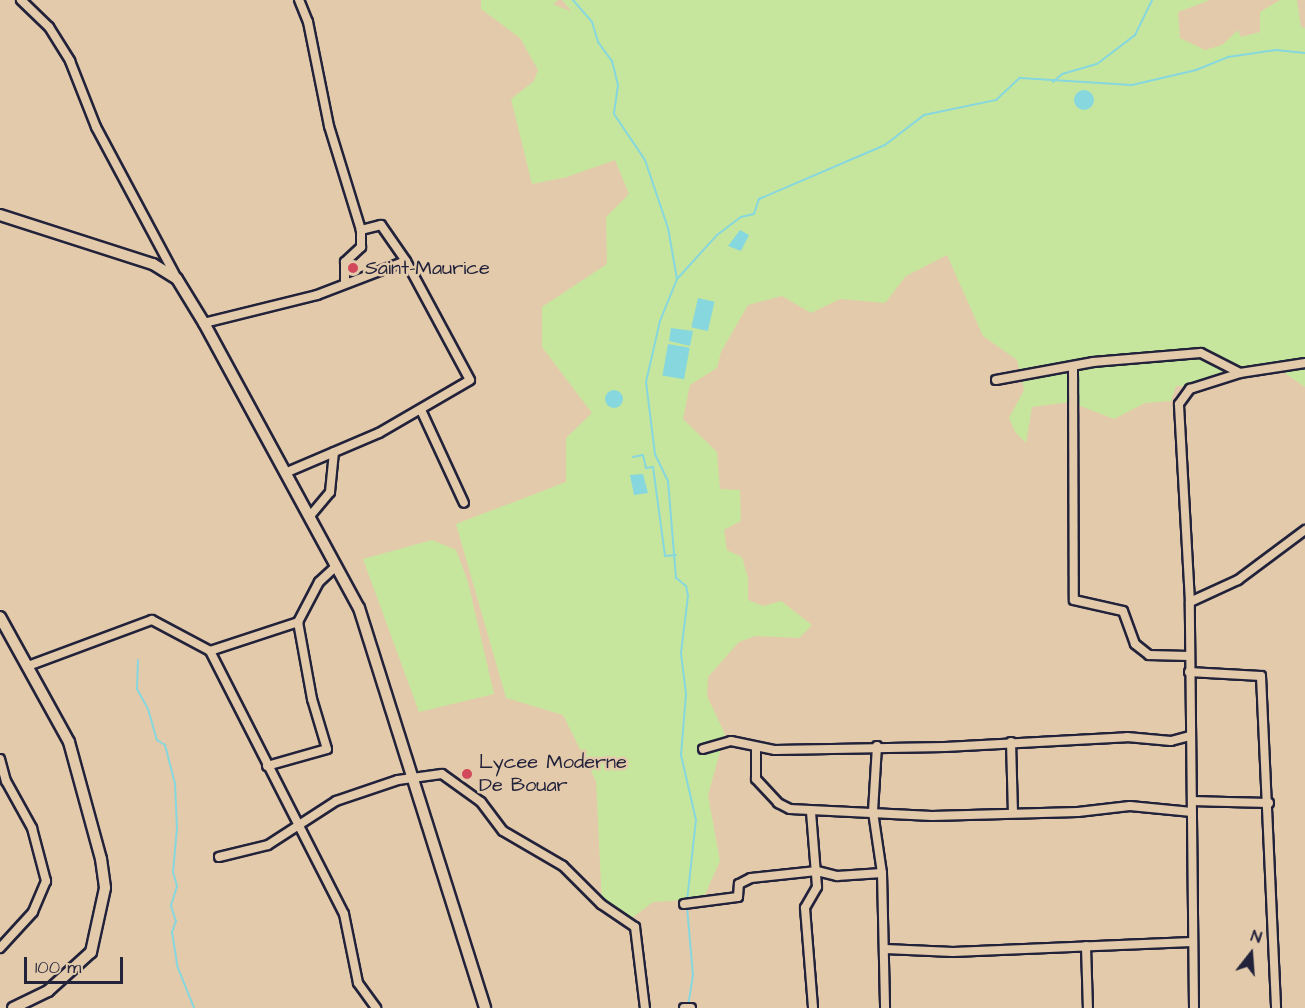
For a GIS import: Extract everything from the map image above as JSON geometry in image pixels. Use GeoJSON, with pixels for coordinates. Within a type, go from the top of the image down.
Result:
{"type":"FeatureCollection","features":[{"type":"Feature","properties":{"kind":"main road"},"geometry":{"type":"LineString","coordinates":[[0,215],[129,255],[177,279],[204,323],[310,516],[374,646],[485,1008]]}},
{"type":"Feature","properties":{"kind":"main road"},"geometry":{"type":"LineString","coordinates":[[0,617],[28,666],[77,765],[105,888],[91,952],[48,991],[13,1008]]}},
{"type":"Feature","properties":{"kind":"street"},"geometry":{"type":"LineString","coordinates":[[23,0],[49,27],[70,61],[96,128],[177,279]]}},
{"type":"Feature","properties":{"kind":"street"},"geometry":{"type":"LineString","coordinates":[[299,0],[308,22],[329,126],[361,230],[361,247],[345,262],[345,283]]}},
{"type":"Feature","properties":{"kind":"street"},"geometry":{"type":"LineString","coordinates":[[285,473],[421,410],[470,380],[406,261],[381,225],[361,230]]}},
{"type":"Feature","properties":{"kind":"street"},"geometry":{"type":"LineString","coordinates":[[204,323],[316,295],[406,261]]}},
{"type":"Feature","properties":{"kind":"street"},"geometry":{"type":"LineString","coordinates":[[996,380],[1073,367],[1201,353],[1240,373]]}},
{"type":"Feature","properties":{"kind":"street"},"geometry":{"type":"LineString","coordinates":[[1194,1008],[1190,602],[1179,404],[1190,389],[1240,373],[1305,363]]}},
{"type":"Feature","properties":{"kind":"street"},"geometry":{"type":"LineString","coordinates":[[1073,367],[1074,600],[1123,611],[1135,644],[1149,655],[1189,656]]}},
{"type":"Feature","properties":{"kind":"street"},"geometry":{"type":"LineString","coordinates":[[421,410],[464,503]]}},
{"type":"Feature","properties":{"kind":"street"},"geometry":{"type":"LineString","coordinates":[[310,516],[330,492],[334,452]]}},
{"type":"Feature","properties":{"kind":"street"},"geometry":{"type":"LineString","coordinates":[[1190,602],[1238,580],[1305,531]]}},
{"type":"Feature","properties":{"kind":"street"},"geometry":{"type":"LineString","coordinates":[[267,766],[327,749],[312,699],[298,621],[319,582],[336,566]]}},
{"type":"Feature","properties":{"kind":"street"},"geometry":{"type":"LineString","coordinates":[[28,666],[152,620],[210,651],[344,914],[358,983],[376,1008]]}},
{"type":"Feature","properties":{"kind":"street"},"geometry":{"type":"LineString","coordinates":[[210,651],[298,621]]}},
{"type":"Feature","properties":{"kind":"street"},"geometry":{"type":"LineString","coordinates":[[1189,672],[1261,676],[1269,803],[1276,1008]]}},
{"type":"Feature","properties":{"kind":"street"},"geometry":{"type":"LineString","coordinates":[[703,749],[731,741],[756,748],[945,747],[1127,737],[1170,741],[1190,736]]}},
{"type":"Feature","properties":{"kind":"street"},"geometry":{"type":"LineString","coordinates":[[1011,742],[1013,813]]}},
{"type":"Feature","properties":{"kind":"street"},"geometry":{"type":"LineString","coordinates":[[877,746],[873,812],[882,873],[885,1008]]}},
{"type":"Feature","properties":{"kind":"street"},"geometry":{"type":"LineString","coordinates":[[756,748],[756,779],[778,803],[811,812],[873,812],[932,816],[1078,812],[1130,806],[1192,812]]}},
{"type":"Feature","properties":{"kind":"street"},"geometry":{"type":"LineString","coordinates":[[0,759],[6,781],[32,828],[46,881],[33,912],[0,948]]}},
{"type":"Feature","properties":{"kind":"street"},"geometry":{"type":"LineString","coordinates":[[219,857],[268,845],[299,827],[316,811],[336,801],[413,777],[442,774],[481,802],[503,831],[563,866],[601,904],[635,927],[645,1008]]}},
{"type":"Feature","properties":{"kind":"street"},"geometry":{"type":"LineString","coordinates":[[1192,801],[1269,803]]}},
{"type":"Feature","properties":{"kind":"street"},"geometry":{"type":"LineString","coordinates":[[811,812],[817,886],[805,908],[813,1008]]}},
{"type":"Feature","properties":{"kind":"street"},"geometry":{"type":"LineString","coordinates":[[684,904],[738,897],[739,884],[751,878],[817,872],[837,876],[882,873]]}},
{"type":"Feature","properties":{"kind":"street"},"geometry":{"type":"LineString","coordinates":[[885,949],[953,952],[1192,942]]}},
{"type":"Feature","properties":{"kind":"street"},"geometry":{"type":"LineString","coordinates":[[1086,946],[1088,1008]]}},
{"type":"Feature","properties":{"kind":"street"},"geometry":{"type":"LineString","coordinates":[[684,1008],[691,1008]]}},
{"type":"Feature","properties":{"kind":"green space"},"geometry":{"type":"Polygon","coordinates":[[[481,0],[558,0],[553,4],[572,12],[562,0],[1210,0],[1178,12],[1180,38],[1205,50],[1222,45],[1238,30],[1241,37],[1260,32],[1260,12],[1280,0],[1297,0],[1301,27],[1305,28],[1305,387],[1279,369],[1215,386],[1176,386],[1171,401],[1145,403],[1114,419],[1070,402],[1032,407],[1026,443],[1015,432],[1009,418],[1024,390],[1017,360],[983,336],[947,255],[906,276],[885,303],[840,299],[811,313],[782,296],[748,305],[721,352],[717,368],[690,385],[683,419],[717,452],[720,489],[740,490],[741,521],[724,530],[727,550],[742,557],[748,578],[748,600],[763,606],[781,601],[812,625],[799,638],[755,636],[739,642],[708,677],[707,696],[725,734],[708,795],[720,861],[703,899],[653,902],[632,918],[602,904],[596,781],[563,715],[506,698],[456,524],[566,482],[566,438],[592,413],[542,347],[542,307],[607,264],[606,217],[629,194],[615,160],[567,177],[532,184],[511,99],[534,81],[538,70],[520,38],[481,9],[481,0]]]}},
{"type":"Feature","properties":{"kind":"green space"},"geometry":{"type":"Polygon","coordinates":[[[432,540],[456,550],[468,582],[494,694],[419,712],[363,559],[432,540]]]}},
{"type":"Feature","properties":{"kind":"water"},"geometry":{"type":"Polygon","coordinates":[[[1084,90],[1091,93],[1094,100],[1091,107],[1084,110],[1077,107],[1074,100],[1077,93],[1084,90]]]}},
{"type":"Feature","properties":{"kind":"water"},"geometry":{"type":"Polygon","coordinates":[[[740,230],[749,235],[741,251],[728,246],[740,230]]]}},
{"type":"Feature","properties":{"kind":"water"},"geometry":{"type":"Polygon","coordinates":[[[698,298],[715,302],[708,331],[691,327],[698,298]]]}},
{"type":"Feature","properties":{"kind":"water"},"geometry":{"type":"Polygon","coordinates":[[[671,328],[693,331],[690,346],[669,341],[671,328]]]}},
{"type":"Feature","properties":{"kind":"water"},"geometry":{"type":"Polygon","coordinates":[[[668,344],[690,348],[684,379],[662,376],[668,344]]]}},
{"type":"Feature","properties":{"kind":"water"},"geometry":{"type":"Polygon","coordinates":[[[610,390],[618,390],[623,395],[621,406],[610,408],[605,403],[605,395],[610,390]]]}},
{"type":"Feature","properties":{"kind":"water"},"geometry":{"type":"Polygon","coordinates":[[[643,474],[648,493],[634,495],[630,475],[643,474]]]}},
{"type":"Feature","properties":{"kind":"waterway"},"geometry":{"type":"LineString","coordinates":[[573,0],[592,22],[598,42],[612,61],[618,85],[614,114],[645,160],[668,228],[677,279]]}},
{"type":"Feature","properties":{"kind":"waterway"},"geometry":{"type":"LineString","coordinates":[[1053,82],[1062,74],[1097,64],[1135,35],[1152,0]]}},
{"type":"Feature","properties":{"kind":"waterway"},"geometry":{"type":"LineString","coordinates":[[687,901],[696,820],[681,755],[686,694],[681,653],[688,596],[686,586],[676,578],[668,481],[655,454],[646,382],[660,321],[677,279],[717,235],[741,217],[754,214],[759,199],[885,145],[924,115],[996,100],[1020,78],[1132,85],[1196,70],[1228,57],[1276,50],[1305,53]]}},
{"type":"Feature","properties":{"kind":"waterway"},"geometry":{"type":"LineString","coordinates":[[633,457],[643,455],[646,468],[653,467],[665,556],[676,555]]}},
{"type":"Feature","properties":{"kind":"waterway"},"geometry":{"type":"LineString","coordinates":[[138,660],[137,689],[148,709],[157,740],[165,745],[175,784],[177,828],[173,872],[177,886],[171,906],[176,921],[172,932],[178,968],[194,1008]]}},
{"type":"Feature","properties":{"kind":"waterway"},"geometry":{"type":"LineString","coordinates":[[687,907],[693,975],[688,1005]]}},
{"type":"Feature","properties":{"kind":"place","name":"Saint-Maurice"},"geometry":{"type":"Point","coordinates":[353,268]}},
{"type":"Feature","properties":{"kind":"place","name":"Lycee Moderne De Bouar"},"geometry":{"type":"Point","coordinates":[467,774]}}]}
